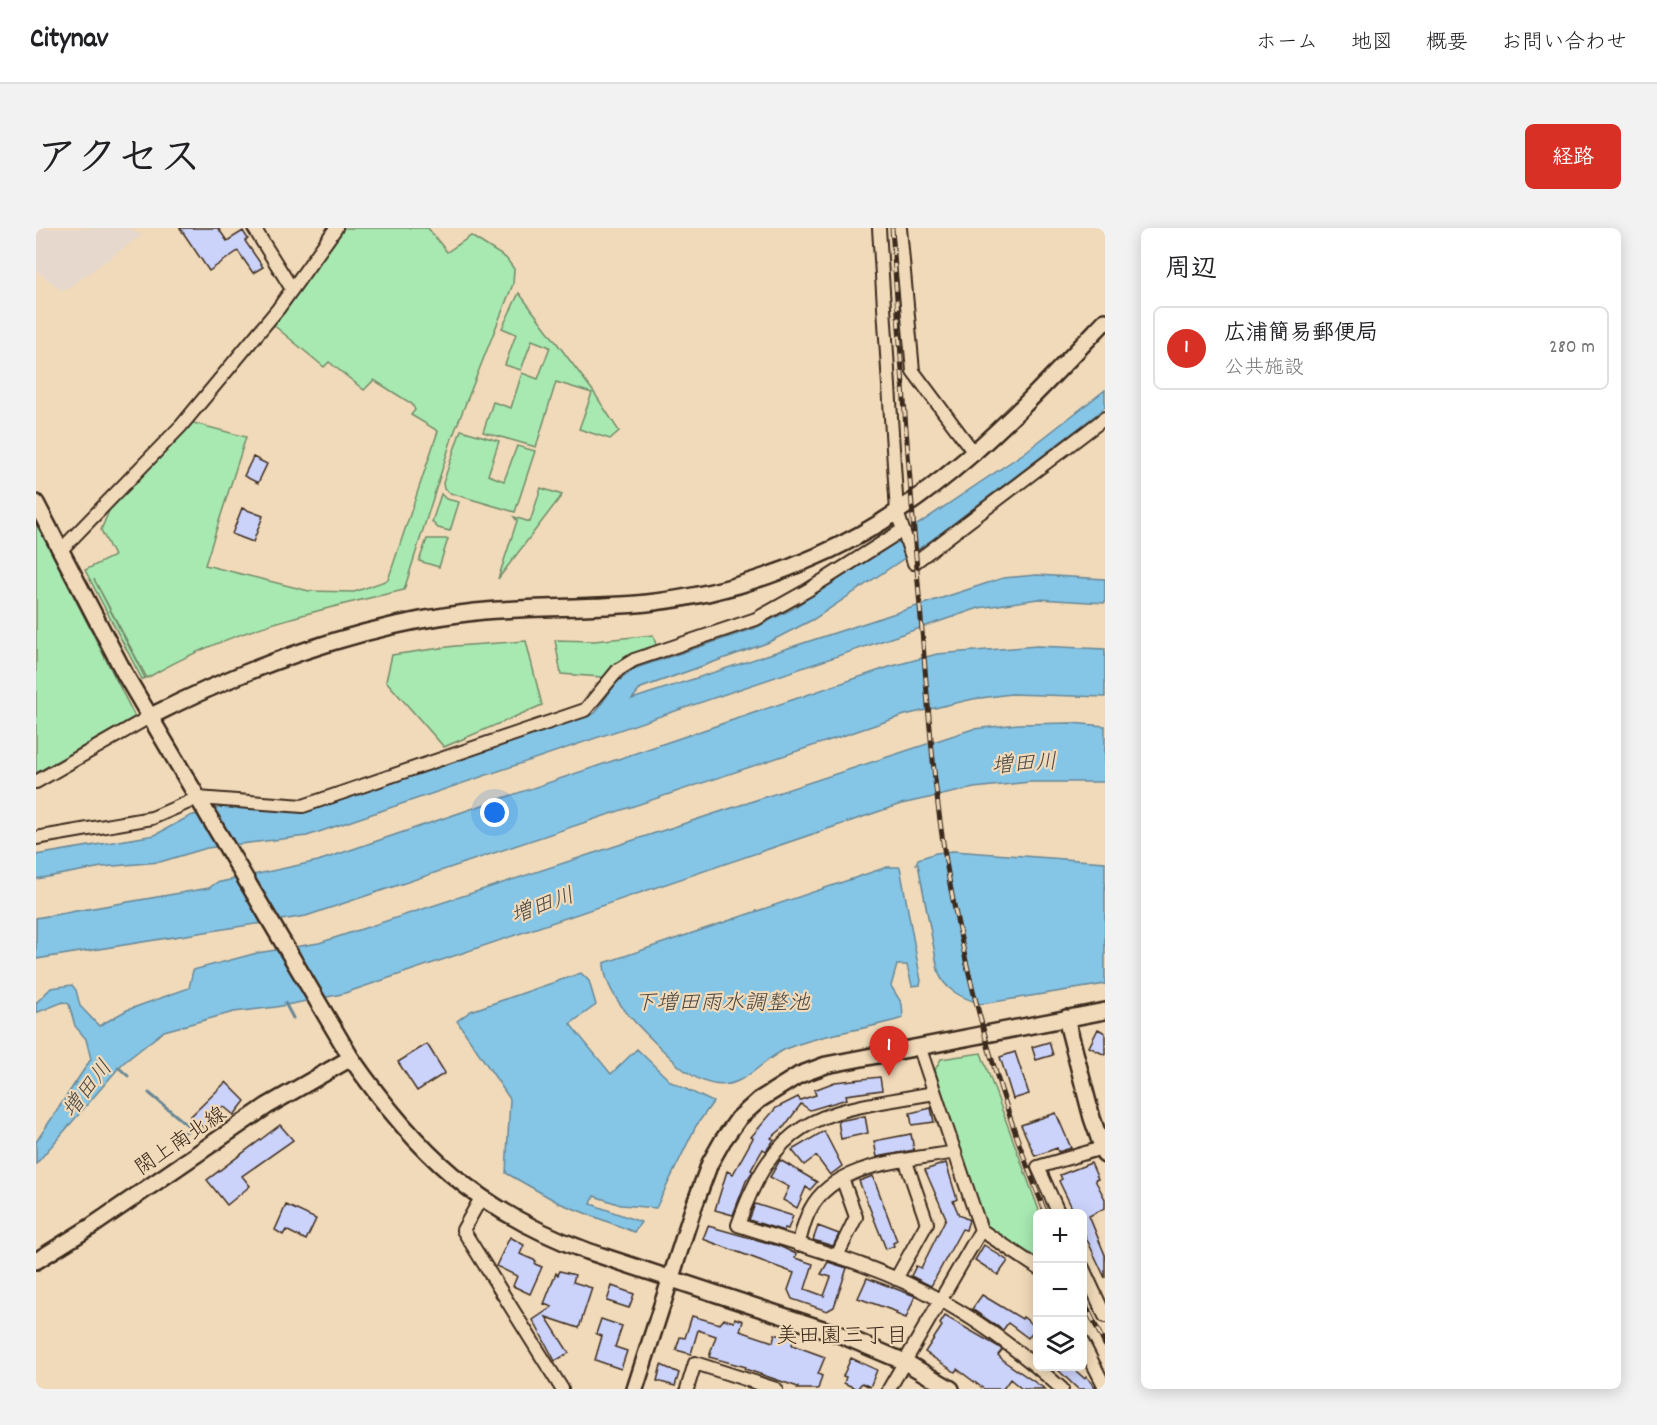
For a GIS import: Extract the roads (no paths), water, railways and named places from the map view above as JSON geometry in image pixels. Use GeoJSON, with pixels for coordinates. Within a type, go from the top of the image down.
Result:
{"type":"FeatureCollection","features":[{"type":"Feature","properties":{"kind":"street"},"geometry":{"type":"LineString","coordinates":[[254,228],[292,289]]}},
{"type":"Feature","properties":{"kind":"street"},"geometry":{"type":"LineString","coordinates":[[61,550],[181,426],[292,289],[336,228]]}},
{"type":"Feature","properties":{"kind":"street"},"geometry":{"type":"LineString","coordinates":[[879,228],[897,512],[901,533],[914,563],[1105,418]]}},
{"type":"Feature","properties":{"kind":"street"},"geometry":{"type":"LineString","coordinates":[[900,228],[913,371],[975,454]]}},
{"type":"Feature","properties":{"kind":"street"},"geometry":{"type":"LineString","coordinates":[[36,782],[194,694],[305,650],[357,634],[418,620],[476,612],[648,603],[699,595],[816,557],[866,532],[924,495],[975,454],[1105,321]]}},
{"type":"Feature","properties":{"kind":"street"},"geometry":{"type":"LineString","coordinates":[[36,503],[126,676],[351,1058],[380,1101],[425,1153],[482,1198],[526,1225],[558,1240],[671,1280],[841,1335],[904,1362],[951,1389]]}},
{"type":"Feature","properties":{"kind":"street"},"geometry":{"type":"LineString","coordinates":[[36,838],[152,818],[200,801],[303,806],[585,710],[618,670],[634,660],[756,619],[901,533]]}},
{"type":"Feature","properties":{"kind":"street"},"geometry":{"type":"LineString","coordinates":[[635,1389],[710,1163],[723,1140],[749,1108],[780,1085],[825,1065],[1105,1011]]}},
{"type":"Feature","properties":{"kind":"street"},"geometry":{"type":"LineString","coordinates":[[1057,1209],[1038,1167],[1104,1152],[1066,1018]]}},
{"type":"Feature","properties":{"kind":"street"},"geometry":{"type":"LineString","coordinates":[[920,1046],[981,1230],[1033,1265]]}},
{"type":"Feature","properties":{"kind":"street","name":"閖上南北線"},"geometry":{"type":"LineString","coordinates":[[36,1261],[92,1226],[267,1106],[351,1058]]}},
{"type":"Feature","properties":{"kind":"street"},"geometry":{"type":"LineString","coordinates":[[934,1093],[849,1108],[812,1121],[780,1143],[761,1169],[738,1225],[837,1256],[940,1299],[999,1336],[1062,1389]]}},
{"type":"Feature","properties":{"kind":"street"},"geometry":{"type":"LineString","coordinates":[[798,1245],[810,1209],[825,1191],[842,1178],[862,1170],[955,1152]]}},
{"type":"Feature","properties":{"kind":"street"},"geometry":{"type":"LineString","coordinates":[[896,1279],[927,1222],[906,1162]]}},
{"type":"Feature","properties":{"kind":"street"},"geometry":{"type":"LineString","coordinates":[[837,1256],[856,1217],[842,1178]]}},
{"type":"Feature","properties":{"kind":"street"},"geometry":{"type":"LineString","coordinates":[[482,1198],[463,1230],[562,1389]]}},
{"type":"Feature","properties":{"kind":"street"},"geometry":{"type":"LineString","coordinates":[[889,1389],[981,1230]]}},
{"type":"Feature","properties":{"kind":"street"},"geometry":{"type":"LineString","coordinates":[[1087,1275],[1105,1316]]}},
{"type":"Feature","properties":{"kind":"street"},"geometry":{"type":"LineString","coordinates":[[1087,1350],[1105,1387]]}},
{"type":"Feature","properties":{"kind":"street"},"geometry":{"type":"LineString","coordinates":[[687,1389],[695,1363],[759,1387],[776,1389]]}},
{"type":"Feature","properties":{"kind":"water"},"geometry":{"type":"Polygon","coordinates":[[[1105,390],[1105,407],[1101,411],[933,539],[814,619],[767,643],[641,688],[632,699],[1003,578],[1037,575],[1105,579],[1105,603],[1038,599],[979,608],[307,836],[207,848],[160,862],[102,867],[36,879],[36,855],[155,835],[190,816],[222,807],[300,812],[595,713],[616,683],[636,668],[753,629],[792,609],[1024,453],[1105,390]]]}},
{"type":"Feature","properties":{"kind":"water"},"geometry":{"type":"Polygon","coordinates":[[[1037,646],[1105,649],[1105,697],[1011,694],[973,699],[905,715],[306,916],[36,959],[36,918],[209,888],[216,883],[318,861],[889,667],[937,654],[1037,646]]]}},
{"type":"Feature","properties":{"kind":"water","name":"増田川"},"geometry":{"type":"Polygon","coordinates":[[[1071,723],[1105,726],[1105,782],[1030,782],[974,788],[901,804],[342,994],[276,1007],[234,1012],[164,1031],[122,1064],[36,1164],[36,1142],[91,1059],[86,1039],[75,1026],[69,1004],[63,1002],[36,1013],[36,1003],[51,988],[72,985],[76,990],[80,1006],[99,1026],[127,1010],[189,988],[193,970],[257,953],[319,943],[973,729],[1018,724],[1071,723]]]}},
{"type":"Feature","properties":{"kind":"water"},"geometry":{"type":"Polygon","coordinates":[[[953,851],[1105,862],[1105,984],[981,1004],[949,988],[938,970],[918,864],[916,864],[918,859],[936,853],[953,851]]]}},
{"type":"Feature","properties":{"kind":"water","name":"下増田雨水調整池"},"geometry":{"type":"Polygon","coordinates":[[[887,867],[900,867],[921,981],[920,985],[912,986],[907,965],[897,965],[891,986],[902,1004],[903,1018],[802,1043],[781,1051],[738,1081],[722,1085],[714,1084],[699,1079],[679,1066],[644,1032],[621,1005],[606,977],[604,963],[887,867]]]}},
{"type":"Feature","properties":{"kind":"water","name":"下増田雨水調整池"},"geometry":{"type":"Polygon","coordinates":[[[581,973],[589,981],[596,1005],[570,1024],[611,1074],[637,1049],[671,1082],[713,1102],[696,1126],[656,1208],[621,1205],[594,1196],[591,1204],[641,1222],[634,1232],[559,1203],[506,1173],[510,1099],[457,1021],[471,1011],[581,973]]]}},
{"type":"Feature","properties":{"kind":"waterway"},"geometry":{"type":"LineString","coordinates":[[285,1003],[293,1018]]}},
{"type":"Feature","properties":{"kind":"waterway","name":"増田川"},"geometry":{"type":"LineString","coordinates":[[118,1067],[128,1076]]}},
{"type":"Feature","properties":{"kind":"waterway"},"geometry":{"type":"LineString","coordinates":[[149,1093],[191,1128],[172,1141]]}},
{"type":"Feature","properties":{"kind":"railway"},"geometry":{"type":"LineString","coordinates":[[892,228],[928,711],[947,867],[962,945],[992,1062],[1044,1209]]}},
{"type":"Feature","properties":{"kind":"railway"},"geometry":{"type":"LineString","coordinates":[[1087,1307],[1105,1345]]}},
{"type":"Feature","properties":{"kind":"place","name":"広浦簡易郵便局"},"geometry":{"type":"Point","coordinates":[889,1076]}},
{"type":"Feature","properties":{"kind":"district","name":"美田園三丁目"},"geometry":{"type":"Point","coordinates":[842,1334]}}]}
